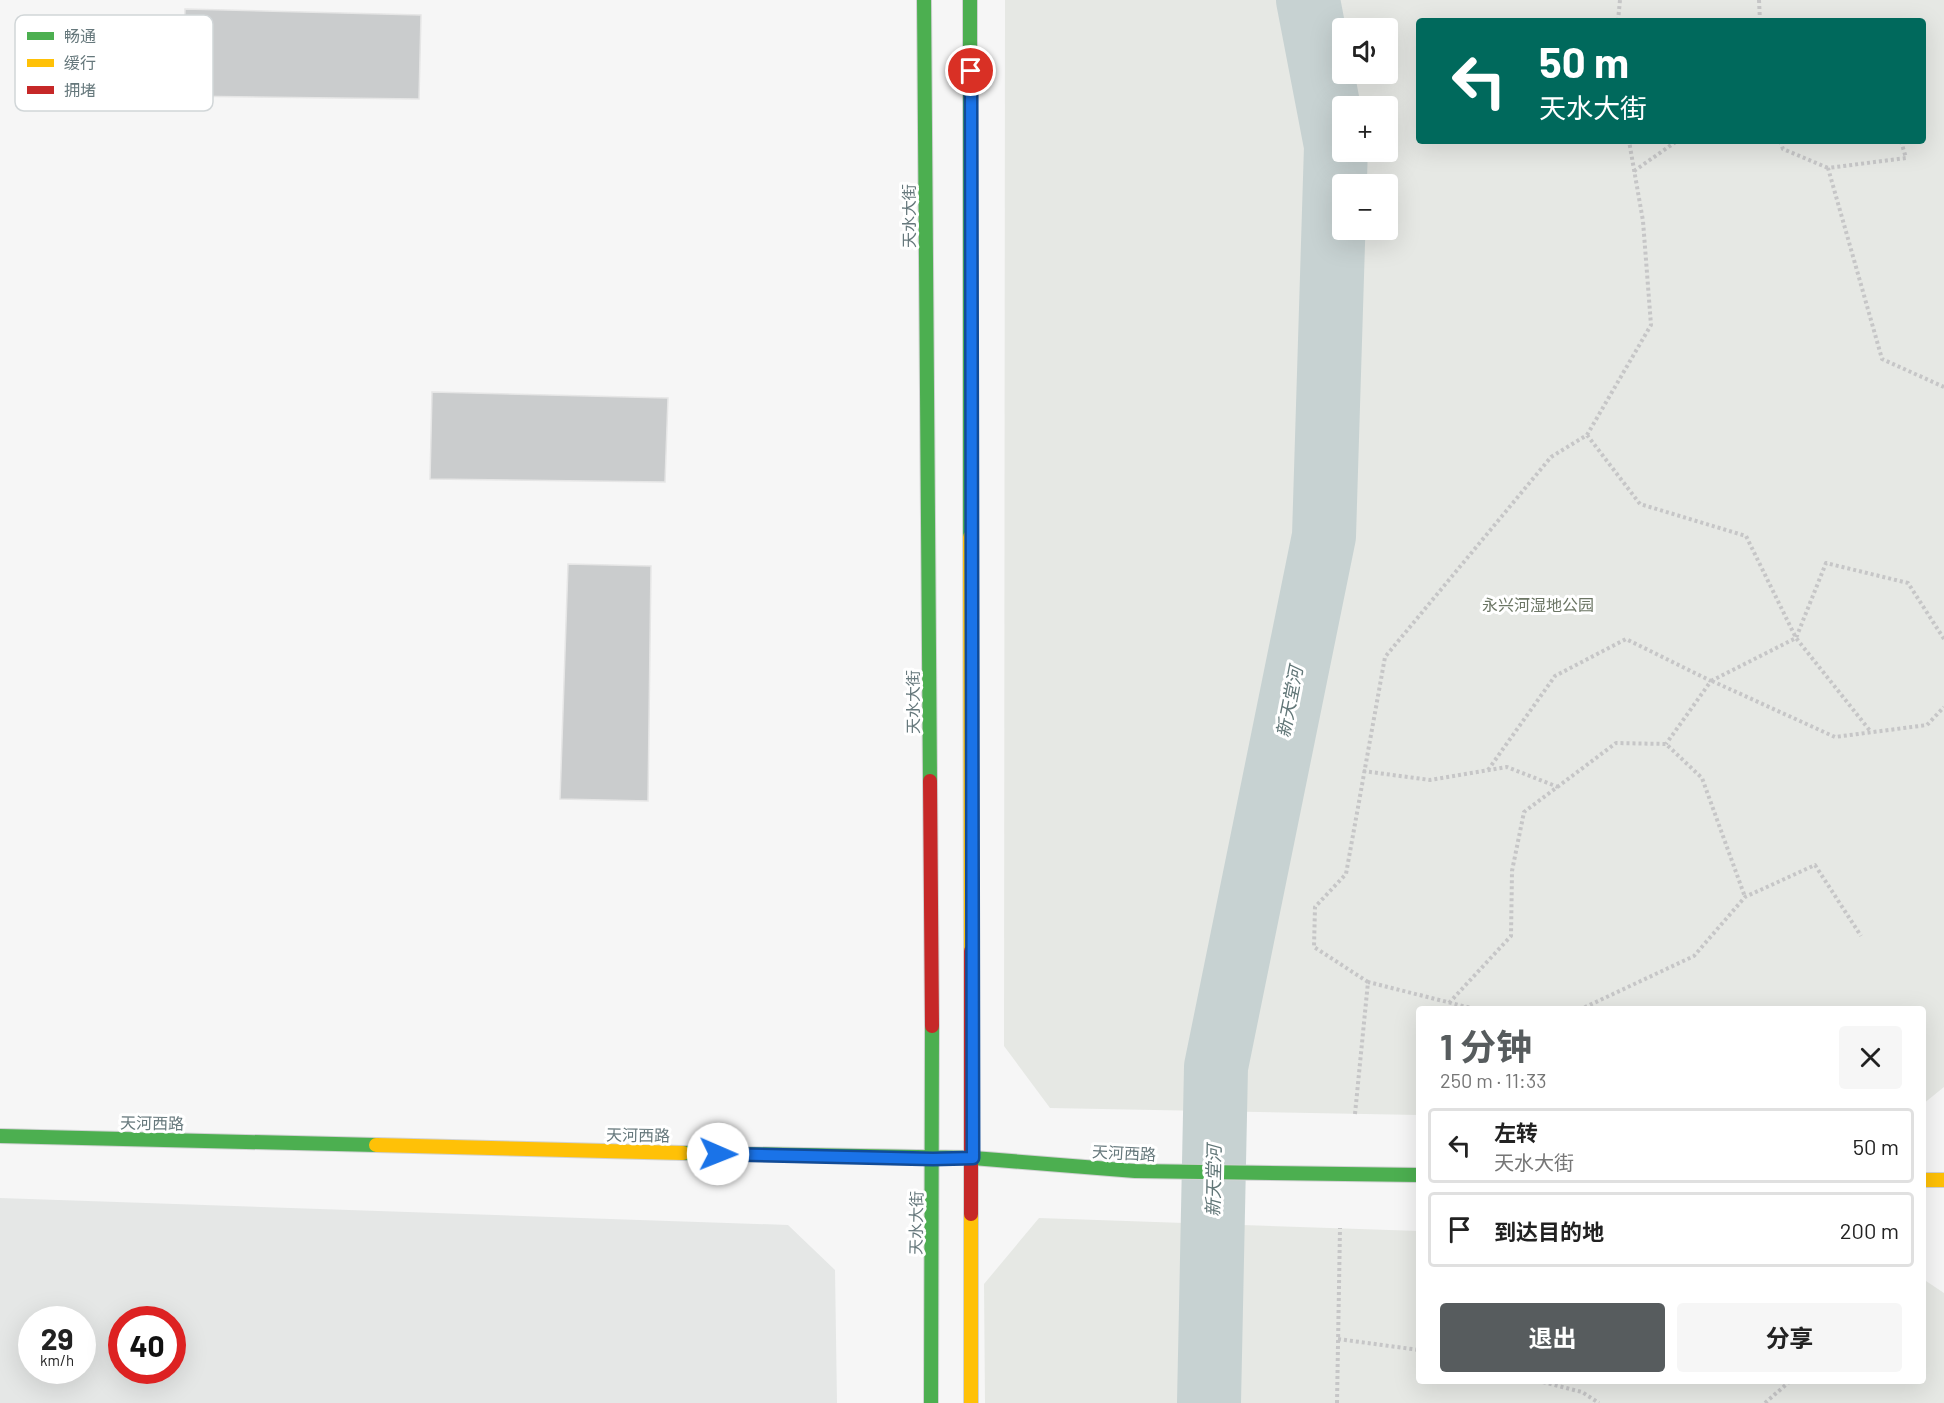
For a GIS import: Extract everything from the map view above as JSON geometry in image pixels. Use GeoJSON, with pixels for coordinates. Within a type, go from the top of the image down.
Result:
{"type":"FeatureCollection","features":[{"type":"Feature","properties":{"kind":"main road","name":"天水大街"},"geometry":{"type":"LineString","coordinates":[[924,0],[933,1159],[931,1403]]}},
{"type":"Feature","properties":{"kind":"main road"},"geometry":{"type":"LineString","coordinates":[[970,0],[973,1158],[971,1403]]}},
{"type":"Feature","properties":{"kind":"main road","name":"天河西路"},"geometry":{"type":"LineString","coordinates":[[0,1136],[933,1159],[973,1158],[1135,1171],[1416,1175]]}},
{"type":"Feature","properties":{"kind":"main road"},"geometry":{"type":"LineString","coordinates":[[1926,1180],[1944,1180]]}},
{"type":"Feature","properties":{"kind":"path"},"geometry":{"type":"LineString","coordinates":[[1618,18],[1620,0]]}},
{"type":"Feature","properties":{"kind":"path"},"geometry":{"type":"LineString","coordinates":[[1759,0],[1760,18]]}},
{"type":"Feature","properties":{"kind":"path"},"geometry":{"type":"LineString","coordinates":[[1462,1006],[1368,982],[1314,947],[1315,907],[1346,874],[1385,657],[1551,457],[1587,435],[1651,325],[1643,221],[1630,144]]}},
{"type":"Feature","properties":{"kind":"path"},"geometry":{"type":"LineString","coordinates":[[1634,171],[1673,144]]}},
{"type":"Feature","properties":{"kind":"path"},"geometry":{"type":"LineString","coordinates":[[1782,144],[1784,149],[1828,168],[1906,158],[1902,144]]}},
{"type":"Feature","properties":{"kind":"path"},"geometry":{"type":"LineString","coordinates":[[1828,168],[1882,359],[1944,387]]}},
{"type":"Feature","properties":{"kind":"path"},"geometry":{"type":"LineString","coordinates":[[1587,435],[1640,504],[1746,536],[1796,638],[1871,732]]}},
{"type":"Feature","properties":{"kind":"path"},"geometry":{"type":"LineString","coordinates":[[1666,744],[1711,681],[1796,638],[1826,563],[1908,583],[1944,639]]}},
{"type":"Feature","properties":{"kind":"path"},"geometry":{"type":"LineString","coordinates":[[1488,770],[1555,676],[1626,639],[1711,681],[1835,737],[1927,725],[1944,707]]}},
{"type":"Feature","properties":{"kind":"path"},"geometry":{"type":"LineString","coordinates":[[1449,1003],[1511,936],[1512,871],[1524,812],[1616,743],[1666,744],[1702,778],[1745,897]]}},
{"type":"Feature","properties":{"kind":"path"},"geometry":{"type":"LineString","coordinates":[[1363,771],[1430,780],[1507,766],[1558,787]]}},
{"type":"Feature","properties":{"kind":"path"},"geometry":{"type":"LineString","coordinates":[[1588,1006],[1694,956],[1745,897],[1815,865],[1861,936]]}},
{"type":"Feature","properties":{"kind":"path"},"geometry":{"type":"LineString","coordinates":[[1356,1114],[1368,982]]}},
{"type":"Feature","properties":{"kind":"path"},"geometry":{"type":"LineString","coordinates":[[1337,1403],[1340,1228]]}},
{"type":"Feature","properties":{"kind":"path"},"geometry":{"type":"LineString","coordinates":[[1338,1339],[1416,1350]]}},
{"type":"Feature","properties":{"kind":"path"},"geometry":{"type":"LineString","coordinates":[[1551,1384],[1582,1392],[1599,1403]]}},
{"type":"Feature","properties":{"kind":"path"},"geometry":{"type":"LineString","coordinates":[[1765,1403],[1788,1384]]}},
{"type":"Feature","properties":{"kind":"shaded area"},"geometry":{"type":"Polygon","coordinates":[[[0,1198],[788,1225],[835,1270],[837,1403],[0,1403],[0,1198]]]}},
{"type":"Feature","properties":{"kind":"green space","name":"永兴河湿地公园"},"geometry":{"type":"Polygon","coordinates":[[[1005,0],[1944,0],[1944,1087],[1926,1102],[1926,1006],[1416,1006],[1416,1115],[1050,1108],[1004,1046],[1005,0]]]}},
{"type":"Feature","properties":{"kind":"green space"},"geometry":{"type":"Polygon","coordinates":[[[1039,1218],[1416,1231],[1416,1384],[1926,1384],[1926,1281],[1944,1293],[1944,1403],[985,1403],[984,1284],[1039,1218]]]}},
{"type":"Feature","properties":{"kind":"building"},"geometry":{"type":"Polygon","coordinates":[[[185,9],[421,15],[419,99],[213,96],[213,15],[185,15],[185,9]]]}},
{"type":"Feature","properties":{"kind":"building"},"geometry":{"type":"Polygon","coordinates":[[[432,392],[668,398],[665,482],[430,479],[432,392]]]}},
{"type":"Feature","properties":{"kind":"building"},"geometry":{"type":"Polygon","coordinates":[[[568,564],[651,566],[648,801],[560,799],[568,564]]]}},
{"type":"Feature","properties":{"kind":"waterway","name":"新天堂河"},"geometry":{"type":"LineString","coordinates":[[1209,1403],[1216,1067],[1324,536],[1336,146],[1308,0]]}},
{"type":"Feature","properties":{"kind":"traffic: fast"},"geometry":{"type":"LineString","coordinates":[[924,0],[930,781]]}},
{"type":"Feature","properties":{"kind":"traffic: fast"},"geometry":{"type":"LineString","coordinates":[[970,0],[970,537]]}},
{"type":"Feature","properties":{"kind":"traffic: fast"},"geometry":{"type":"LineString","coordinates":[[931,1403],[932,1026]]}},
{"type":"Feature","properties":{"kind":"traffic: fast"},"geometry":{"type":"LineString","coordinates":[[0,1136],[376,1145]]}},
{"type":"Feature","properties":{"kind":"traffic: fast"},"geometry":{"type":"LineString","coordinates":[[683,1153],[973,1158],[1135,1171],[1416,1175]]}},
{"type":"Feature","properties":{"kind":"traffic: slow"},"geometry":{"type":"LineString","coordinates":[[970,537],[971,951]]}},
{"type":"Feature","properties":{"kind":"traffic: slow"},"geometry":{"type":"LineString","coordinates":[[376,1145],[683,1153]]}},
{"type":"Feature","properties":{"kind":"traffic: slow"},"geometry":{"type":"LineString","coordinates":[[1926,1180],[1944,1180]]}},
{"type":"Feature","properties":{"kind":"traffic: slow"},"geometry":{"type":"LineString","coordinates":[[971,1214],[971,1403]]}},
{"type":"Feature","properties":{"kind":"traffic: jam"},"geometry":{"type":"LineString","coordinates":[[930,781],[932,1026]]}},
{"type":"Feature","properties":{"kind":"traffic: jam"},"geometry":{"type":"LineString","coordinates":[[971,951],[971,1214]]}},
{"type":"Feature","properties":{"kind":"route"},"geometry":{"type":"LineString","coordinates":[[718,1154],[973,1158],[971,71]]}}]}
